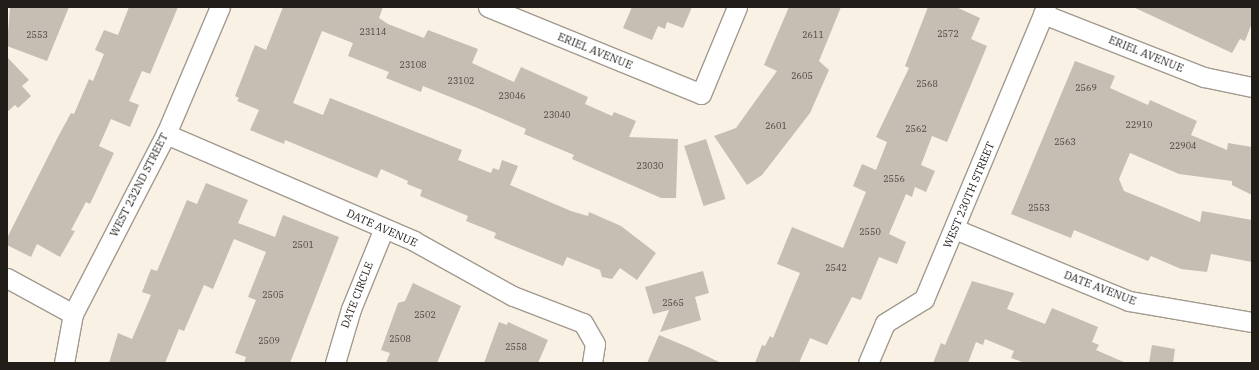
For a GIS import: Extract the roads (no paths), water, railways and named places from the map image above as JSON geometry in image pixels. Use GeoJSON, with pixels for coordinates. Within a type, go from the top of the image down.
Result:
{"type":"FeatureCollection","features":[{"type":"Feature","properties":{"kind":"street","name":"WEST 232ND STREET"},"geometry":{"type":"LineString","coordinates":[[64,363],[73,314],[166,134],[220,7]]}},
{"type":"Feature","properties":{"kind":"street","name":"ERIEL AVENUE"},"geometry":{"type":"LineString","coordinates":[[488,7],[702,94],[737,7]]}},
{"type":"Feature","properties":{"kind":"street","name":"ERIEL AVENUE"},"geometry":{"type":"LineString","coordinates":[[1045,10],[1204,77],[1252,87]]}},
{"type":"Feature","properties":{"kind":"street","name":"WEST 230TH STREET"},"geometry":{"type":"LineString","coordinates":[[868,363],[885,323],[924,299],[955,229],[1045,10]]}},
{"type":"Feature","properties":{"kind":"street","name":"DATE AVENUE"},"geometry":{"type":"LineString","coordinates":[[166,134],[384,228],[513,296],[583,324],[592,334],[595,344],[592,363]]}},
{"type":"Feature","properties":{"kind":"street","name":"DATE CIRCLE"},"geometry":{"type":"LineString","coordinates":[[335,363],[351,309],[384,228]]}},
{"type":"Feature","properties":{"kind":"street","name":"DATE AVENUE"},"geometry":{"type":"LineString","coordinates":[[955,229],[1129,301],[1252,322]]}},
{"type":"Feature","properties":{"kind":"street"},"geometry":{"type":"LineString","coordinates":[[7,278],[73,314]]}}]}
